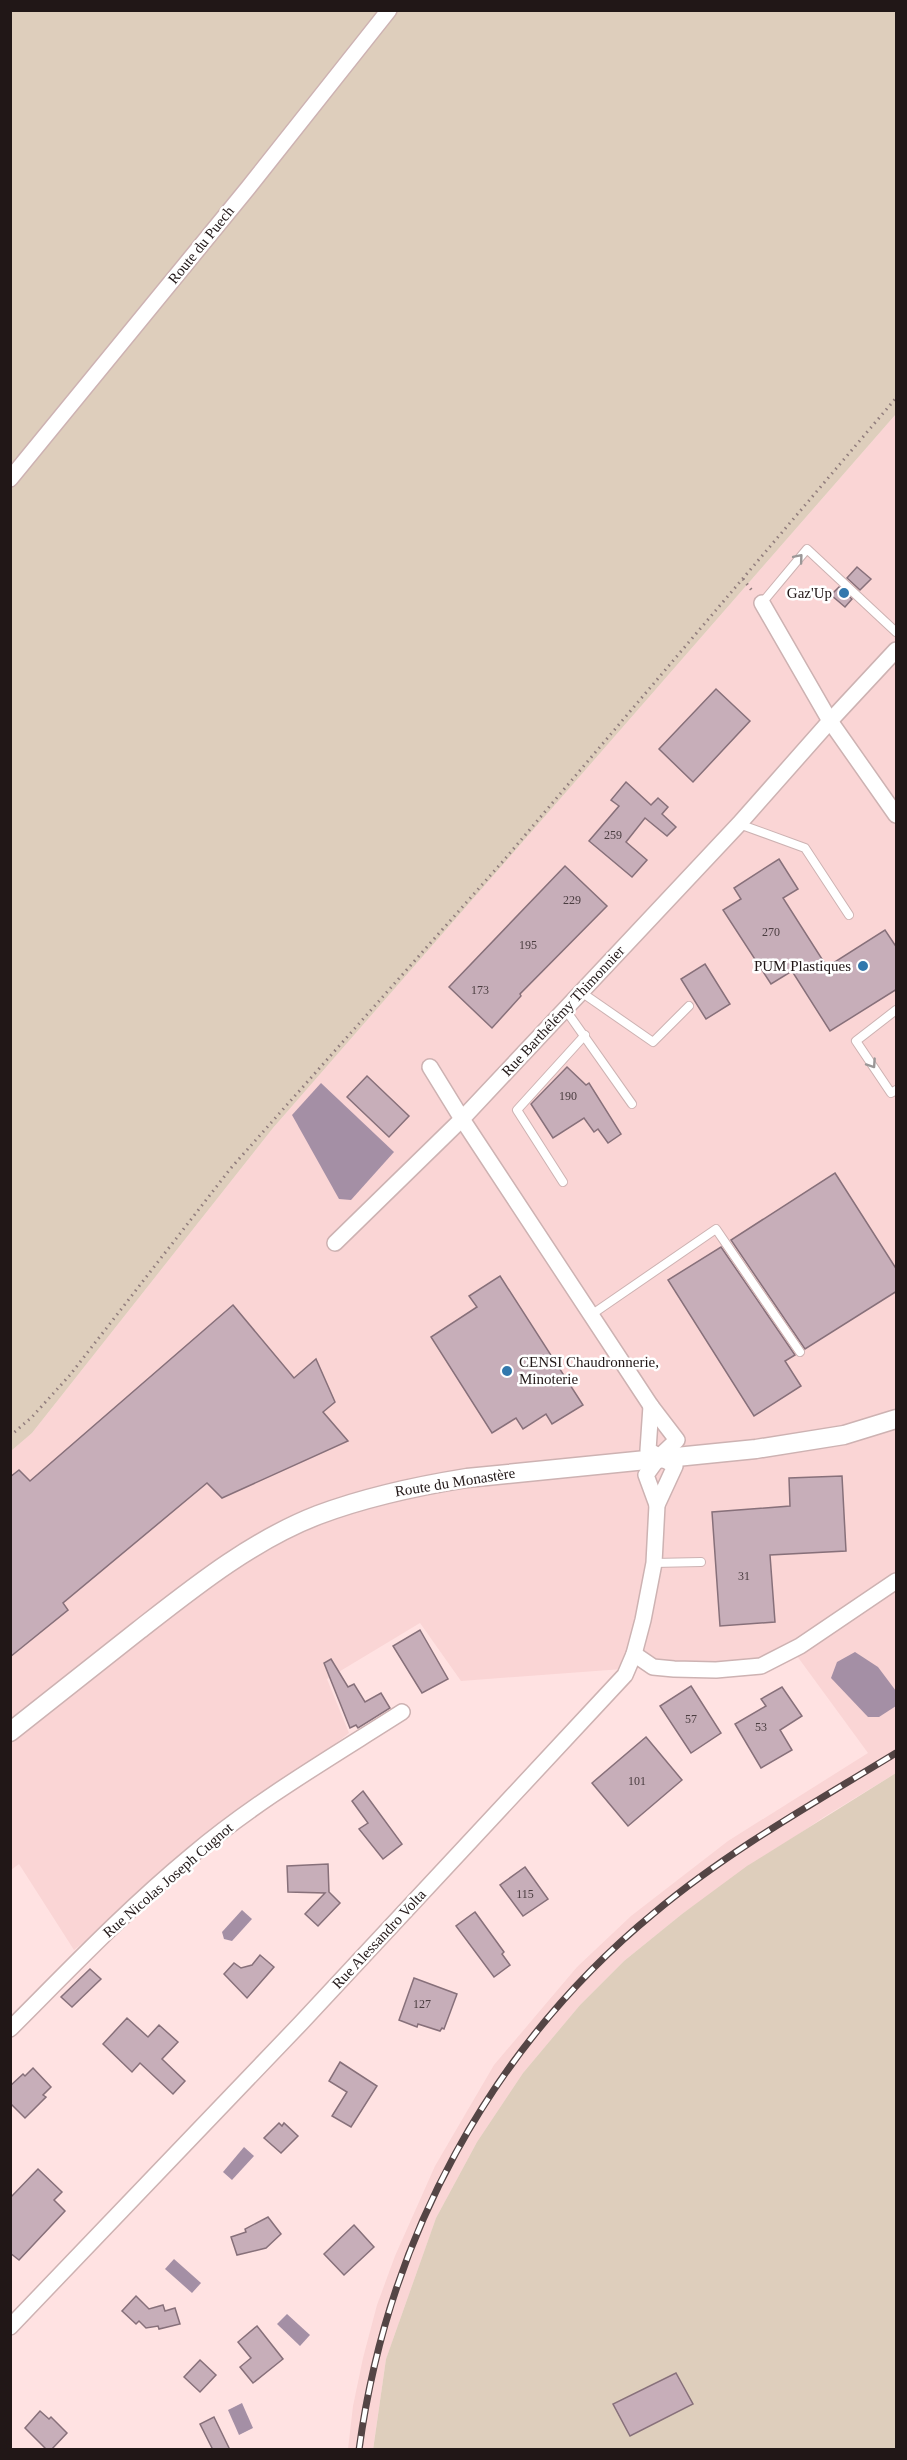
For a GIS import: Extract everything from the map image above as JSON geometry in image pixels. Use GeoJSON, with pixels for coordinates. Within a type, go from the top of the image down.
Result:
{"type":"FeatureCollection","features":[{"type":"Feature","properties":{"kind":"street","name":"Route du Puech"},"geometry":{"type":"LineString","coordinates":[[10,479],[389,10]]}},
{"type":"Feature","properties":{"kind":"street"},"geometry":{"type":"LineString","coordinates":[[762,603],[830,721],[897,815]]}},
{"type":"Feature","properties":{"kind":"street","name":"Rue Barthélémy Thimonnier"},"geometry":{"type":"LineString","coordinates":[[335,1243],[462,1119],[740,824],[830,721],[897,650]]}},
{"type":"Feature","properties":{"kind":"street"},"geometry":{"type":"LineString","coordinates":[[430,1067],[651,1406],[677,1440],[659,1458],[648,1450],[651,1406]]}},
{"type":"Feature","properties":{"kind":"street","name":"Route du Monastère"},"geometry":{"type":"LineString","coordinates":[[10,1732],[199,1583],[256,1546],[316,1516],[380,1495],[434,1483],[756,1449],[844,1435],[897,1419]]}},
{"type":"Feature","properties":{"kind":"street","name":"Rue Alessandro Volta"},"geometry":{"type":"LineString","coordinates":[[10,2327],[301,2023],[625,1675],[634,1654],[654,1563],[657,1505],[675,1466],[659,1458],[646,1475],[657,1505]]}},
{"type":"Feature","properties":{"kind":"street"},"geometry":{"type":"LineString","coordinates":[[634,1654],[653,1667],[674,1669],[716,1671],[761,1666],[800,1646],[897,1581]]}},
{"type":"Feature","properties":{"kind":"street","name":"Rue Nicolas Joseph Cugnot"},"geometry":{"type":"LineString","coordinates":[[10,2029],[102,1936],[192,1856],[254,1807],[402,1712]]}},
{"type":"Feature","properties":{"kind":"lane"},"geometry":{"type":"LineString","coordinates":[[762,603],[807,549],[897,632]]}},
{"type":"Feature","properties":{"kind":"lane"},"geometry":{"type":"LineString","coordinates":[[740,824],[806,848],[849,915]]}},
{"type":"Feature","properties":{"kind":"lane"},"geometry":{"type":"LineString","coordinates":[[581,992],[653,1042],[689,1006]]}},
{"type":"Feature","properties":{"kind":"lane"},"geometry":{"type":"LineString","coordinates":[[565,1009],[632,1104]]}},
{"type":"Feature","properties":{"kind":"lane"},"geometry":{"type":"LineString","coordinates":[[897,1010],[856,1041],[891,1093],[897,1090]]}},
{"type":"Feature","properties":{"kind":"lane"},"geometry":{"type":"LineString","coordinates":[[563,1182],[517,1110],[585,1035]]}},
{"type":"Feature","properties":{"kind":"lane"},"geometry":{"type":"LineString","coordinates":[[591,1315],[716,1229],[800,1352]]}},
{"type":"Feature","properties":{"kind":"lane"},"geometry":{"type":"LineString","coordinates":[[654,1563],[702,1562]]}},
{"type":"Feature","properties":{"kind":"path"},"geometry":{"type":"LineString","coordinates":[[10,1436],[32,1417],[70,1375],[231,1168],[504,860],[897,398]]}},
{"type":"Feature","properties":{"kind":"shaded area"},"geometry":{"type":"Polygon","coordinates":[[[11,11],[896,11],[896,414],[273,1128],[32,1433],[11,1451],[11,11]]]}},
{"type":"Feature","properties":{"kind":"shaded area"},"geometry":{"type":"Polygon","coordinates":[[[896,414],[896,1773],[824,1817],[682,1914],[624,1961],[580,2005],[523,2073],[477,2142],[436,2218],[386,2359],[373,2449],[348,2449],[353,2406],[363,2358],[377,2305],[395,2256],[435,2166],[494,2065],[577,1967],[631,1916],[728,1841],[868,1753],[797,1656],[461,1681],[420,1623],[327,1679],[349,1733],[74,1950],[19,1864],[11,1870],[11,1451],[32,1433],[273,1128],[896,414]]]}},
{"type":"Feature","properties":{"kind":"shaded area"},"geometry":{"type":"Polygon","coordinates":[[[321,1083],[394,1152],[351,1200],[339,1199],[292,1115],[321,1083]]]}},
{"type":"Feature","properties":{"kind":"shaded area"},"geometry":{"type":"Polygon","coordinates":[[[855,1652],[878,1667],[896,1691],[896,1706],[879,1717],[868,1717],[831,1678],[837,1662],[855,1652]]]}},
{"type":"Feature","properties":{"kind":"shaded area"},"geometry":{"type":"Polygon","coordinates":[[[896,1773],[896,2449],[373,2450],[386,2359],[436,2218],[477,2142],[523,2073],[580,2005],[624,1961],[682,1914],[747,1866],[896,1773]]]}},
{"type":"Feature","properties":{"kind":"shaded area"},"geometry":{"type":"Polygon","coordinates":[[[242,1910],[252,1919],[232,1941],[224,1939],[222,1932],[242,1910]]]}},
{"type":"Feature","properties":{"kind":"shaded area"},"geometry":{"type":"Polygon","coordinates":[[[244,2147],[254,2156],[232,2180],[223,2172],[244,2147]]]}},
{"type":"Feature","properties":{"kind":"shaded area"},"geometry":{"type":"Polygon","coordinates":[[[174,2259],[201,2283],[192,2293],[165,2269],[174,2259]]]}},
{"type":"Feature","properties":{"kind":"shaded area"},"geometry":{"type":"Polygon","coordinates":[[[287,2314],[310,2335],[300,2346],[277,2324],[287,2314]]]}},
{"type":"Feature","properties":{"kind":"shaded area"},"geometry":{"type":"Polygon","coordinates":[[[242,2403],[253,2428],[239,2435],[228,2410],[242,2403]]]}},
{"type":"Feature","properties":{"kind":"building"},"geometry":{"type":"Polygon","coordinates":[[[857,567],[871,579],[860,590],[847,578],[857,567]]]}},
{"type":"Feature","properties":{"kind":"building"},"geometry":{"type":"Polygon","coordinates":[[[839,587],[852,599],[845,607],[831,595],[839,587]]]}},
{"type":"Feature","properties":{"kind":"building"},"geometry":{"type":"Polygon","coordinates":[[[716,689],[750,721],[693,782],[659,749],[716,689]]]}},
{"type":"Feature","properties":{"kind":"building"},"geometry":{"type":"Polygon","coordinates":[[[626,782],[651,805],[658,798],[668,807],[662,814],[676,827],[667,836],[645,818],[626,842],[647,860],[632,877],[589,841],[619,806],[611,800],[626,782]]]}},
{"type":"Feature","properties":{"kind":"building"},"geometry":{"type":"Polygon","coordinates":[[[779,859],[798,889],[783,898],[827,967],[885,930],[897,948],[897,989],[830,1031],[792,971],[771,984],[723,910],[741,899],[734,888],[779,859]]]}},
{"type":"Feature","properties":{"kind":"building"},"geometry":{"type":"Polygon","coordinates":[[[565,866],[607,906],[520,994],[521,996],[492,1028],[449,987],[565,866]]]}},
{"type":"Feature","properties":{"kind":"building"},"geometry":{"type":"Polygon","coordinates":[[[705,964],[730,1004],[706,1019],[681,979],[705,964]]]}},
{"type":"Feature","properties":{"kind":"building"},"geometry":{"type":"Polygon","coordinates":[[[567,1067],[586,1085],[589,1083],[621,1134],[608,1143],[598,1129],[594,1132],[584,1118],[553,1138],[531,1104],[567,1067]]]}},
{"type":"Feature","properties":{"kind":"building"},"geometry":{"type":"Polygon","coordinates":[[[367,1076],[409,1116],[389,1137],[347,1097],[367,1076]]]}},
{"type":"Feature","properties":{"kind":"building"},"geometry":{"type":"Polygon","coordinates":[[[835,1173],[897,1270],[897,1291],[805,1349],[731,1240],[835,1173]]]}},
{"type":"Feature","properties":{"kind":"building"},"geometry":{"type":"Polygon","coordinates":[[[721,1247],[795,1355],[785,1361],[801,1386],[754,1416],[668,1280],[721,1247]]]}},
{"type":"Feature","properties":{"kind":"building","name":"CENSI Chaudronnerie, Minoterie"},"geometry":{"type":"Polygon","coordinates":[[[500,1276],[583,1405],[552,1424],[546,1414],[523,1429],[516,1418],[492,1433],[431,1337],[477,1307],[469,1296],[500,1276]]]}},
{"type":"Feature","properties":{"kind":"building"},"geometry":{"type":"Polygon","coordinates":[[[233,1305],[294,1378],[316,1359],[335,1402],[323,1412],[348,1441],[222,1498],[207,1483],[63,1603],[68,1610],[10,1657],[10,1477],[19,1470],[30,1481],[233,1305]]]}},
{"type":"Feature","properties":{"kind":"building"},"geometry":{"type":"Polygon","coordinates":[[[842,1476],[846,1551],[770,1555],[775,1622],[720,1626],[712,1512],[790,1506],[789,1478],[842,1476]]]}},
{"type":"Feature","properties":{"kind":"building"},"geometry":{"type":"Polygon","coordinates":[[[420,1630],[448,1679],[422,1693],[393,1646],[420,1630]]]}},
{"type":"Feature","properties":{"kind":"building"},"geometry":{"type":"Polygon","coordinates":[[[331,1659],[348,1687],[354,1684],[365,1702],[381,1693],[390,1708],[358,1728],[356,1725],[350,1728],[324,1663],[331,1659]]]}},
{"type":"Feature","properties":{"kind":"building"},"geometry":{"type":"Polygon","coordinates":[[[691,1686],[721,1733],[691,1753],[660,1706],[691,1686]]]}},
{"type":"Feature","properties":{"kind":"building"},"geometry":{"type":"Polygon","coordinates":[[[782,1687],[802,1716],[780,1730],[792,1750],[761,1768],[735,1724],[766,1706],[761,1699],[782,1687]]]}},
{"type":"Feature","properties":{"kind":"building"},"geometry":{"type":"Polygon","coordinates":[[[646,1737],[682,1780],[628,1826],[592,1783],[646,1737]]]}},
{"type":"Feature","properties":{"kind":"building"},"geometry":{"type":"Polygon","coordinates":[[[363,1791],[402,1844],[383,1859],[359,1829],[368,1823],[352,1801],[363,1791]]]}},
{"type":"Feature","properties":{"kind":"building"},"geometry":{"type":"Polygon","coordinates":[[[328,1864],[329,1892],[340,1903],[318,1926],[305,1914],[325,1893],[288,1892],[287,1866],[328,1864]]]}},
{"type":"Feature","properties":{"kind":"building"},"geometry":{"type":"Polygon","coordinates":[[[525,1867],[548,1899],[523,1916],[500,1885],[525,1867]]]}},
{"type":"Feature","properties":{"kind":"building"},"geometry":{"type":"Polygon","coordinates":[[[475,1912],[504,1952],[502,1954],[510,1965],[494,1977],[456,1926],[475,1912]]]}},
{"type":"Feature","properties":{"kind":"building"},"geometry":{"type":"Polygon","coordinates":[[[260,1955],[274,1967],[247,1998],[224,1974],[234,1963],[241,1968],[252,1965],[260,1955]]]}},
{"type":"Feature","properties":{"kind":"building"},"geometry":{"type":"Polygon","coordinates":[[[90,1969],[101,1979],[72,2007],[61,1997],[90,1969]]]}},
{"type":"Feature","properties":{"kind":"building"},"geometry":{"type":"Polygon","coordinates":[[[414,1978],[457,1994],[444,2029],[440,2031],[418,2024],[417,2027],[399,2020],[414,1978]]]}},
{"type":"Feature","properties":{"kind":"building"},"geometry":{"type":"Polygon","coordinates":[[[127,2018],[148,2037],[159,2025],[178,2042],[162,2059],[185,2081],[173,2094],[140,2063],[132,2072],[103,2044],[127,2018]]]}},
{"type":"Feature","properties":{"kind":"building"},"geometry":{"type":"Polygon","coordinates":[[[340,2062],[377,2086],[351,2127],[332,2116],[347,2092],[329,2081],[340,2062]]]}},
{"type":"Feature","properties":{"kind":"building"},"geometry":{"type":"Polygon","coordinates":[[[33,2068],[51,2087],[43,2095],[46,2097],[25,2118],[10,2103],[10,2086],[33,2068]]]}},
{"type":"Feature","properties":{"kind":"building"},"geometry":{"type":"Polygon","coordinates":[[[279,2123],[282,2126],[284,2123],[298,2136],[281,2153],[264,2138],[279,2123]]]}},
{"type":"Feature","properties":{"kind":"building"},"geometry":{"type":"Polygon","coordinates":[[[38,2169],[62,2192],[54,2200],[65,2211],[19,2260],[10,2253],[10,2198],[38,2169]]]}},
{"type":"Feature","properties":{"kind":"building"},"geometry":{"type":"Polygon","coordinates":[[[268,2217],[281,2234],[266,2248],[237,2255],[231,2237],[246,2232],[245,2229],[268,2217]]]}},
{"type":"Feature","properties":{"kind":"building"},"geometry":{"type":"Polygon","coordinates":[[[354,2225],[374,2247],[344,2275],[324,2254],[354,2225]]]}},
{"type":"Feature","properties":{"kind":"building"},"geometry":{"type":"Polygon","coordinates":[[[136,2296],[149,2309],[163,2305],[165,2311],[175,2308],[180,2324],[159,2329],[158,2326],[146,2328],[139,2321],[136,2324],[122,2311],[136,2296]]]}},
{"type":"Feature","properties":{"kind":"building"},"geometry":{"type":"Polygon","coordinates":[[[257,2326],[283,2359],[253,2383],[240,2367],[251,2358],[238,2342],[257,2326]]]}},
{"type":"Feature","properties":{"kind":"building"},"geometry":{"type":"Polygon","coordinates":[[[200,2360],[216,2375],[200,2392],[184,2377],[200,2360]]]}},
{"type":"Feature","properties":{"kind":"building"},"geometry":{"type":"Polygon","coordinates":[[[676,2373],[693,2404],[630,2436],[613,2404],[676,2373]]]}},
{"type":"Feature","properties":{"kind":"building"},"geometry":{"type":"Polygon","coordinates":[[[40,2411],[49,2419],[51,2417],[67,2433],[51,2450],[47,2450],[25,2428],[40,2411]]]}},
{"type":"Feature","properties":{"kind":"building"},"geometry":{"type":"Polygon","coordinates":[[[214,2417],[230,2450],[213,2450],[200,2424],[214,2417]]]}},
{"type":"Feature","properties":{"kind":"railway"},"geometry":{"type":"LineString","coordinates":[[359,2450],[373,2372],[394,2296],[421,2223],[456,2153],[496,2087],[543,2024],[595,1966],[682,1890],[772,1828],[896,1753]]}},
{"type":"Feature","properties":{"kind":"place","name":"Gaz'Up"},"geometry":{"type":"Point","coordinates":[844,593]}},
{"type":"Feature","properties":{"kind":"place","name":"PUM Plastiques"},"geometry":{"type":"Point","coordinates":[863,966]}},
{"type":"Feature","properties":{"kind":"place","name":"CENSI Chaudronnerie, Minoterie"},"geometry":{"type":"Point","coordinates":[507,1371]}}]}
